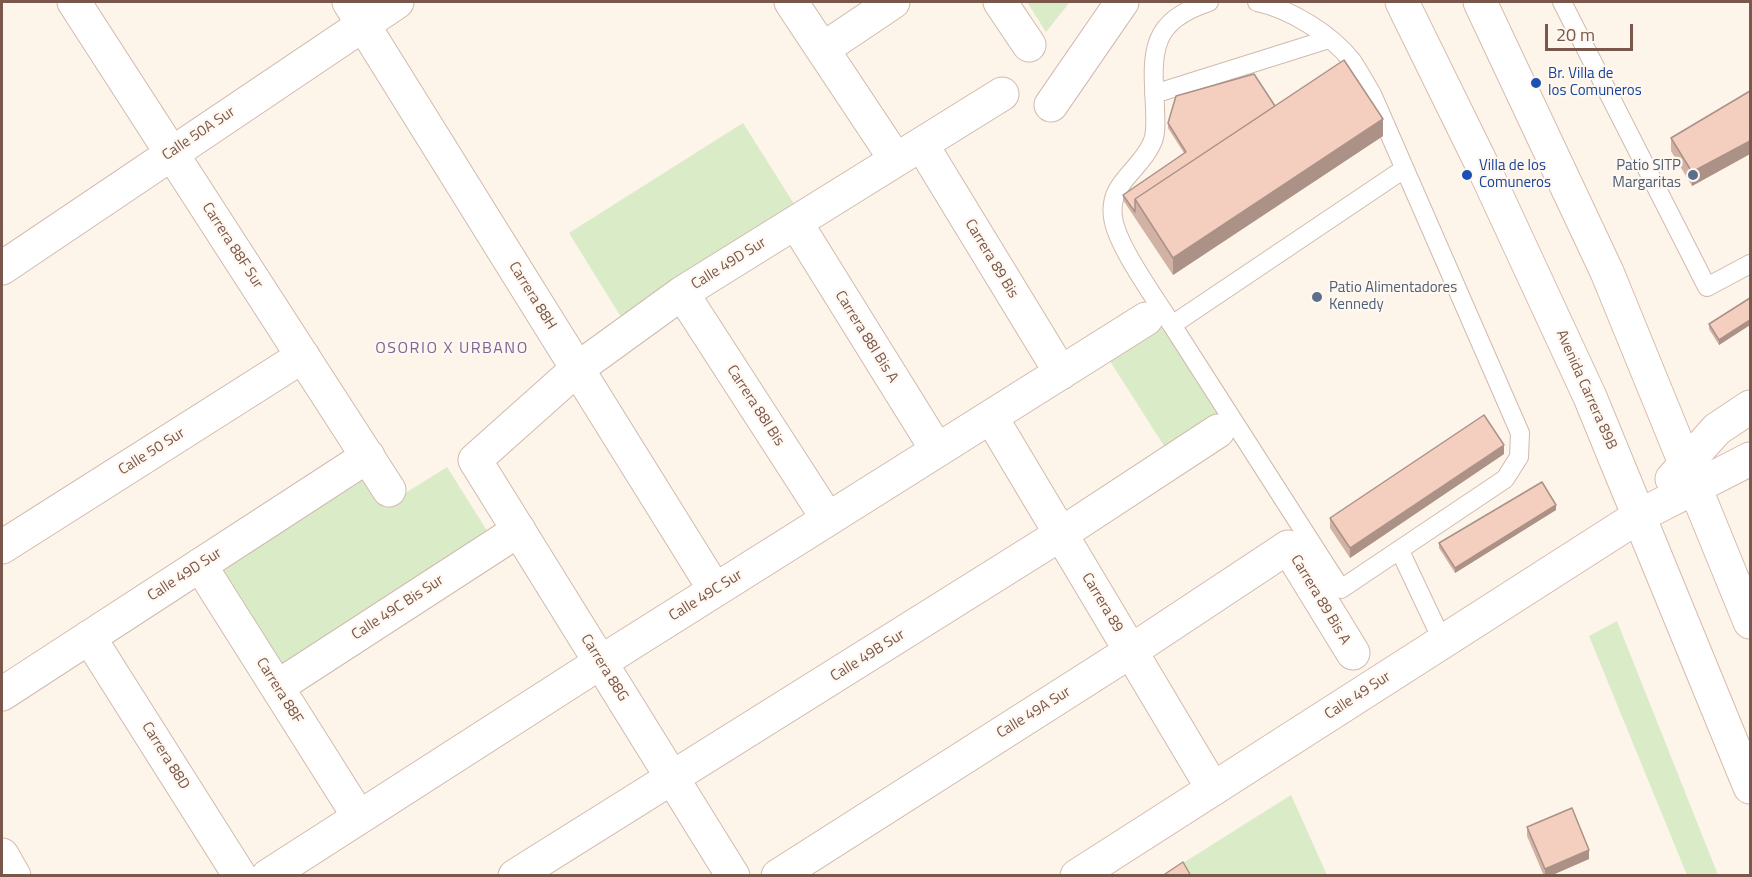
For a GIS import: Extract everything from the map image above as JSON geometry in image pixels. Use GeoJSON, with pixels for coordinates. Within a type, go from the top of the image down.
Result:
{"type":"FeatureCollection","features":[{"type":"Feature","properties":{"kind":"street","name":"Carrera 88F Sur"},"geometry":{"type":"LineString","coordinates":[[74,2],[389,490]]}},
{"type":"Feature","properties":{"kind":"street","name":"Calle 50A Sur"},"geometry":{"type":"LineString","coordinates":[[2,268],[171,152],[356,13],[398,2]]}},
{"type":"Feature","properties":{"kind":"street","name":"Carrera 89 Bis"},"geometry":{"type":"LineString","coordinates":[[791,2],[823,49],[909,153],[1061,372]]}},
{"type":"Feature","properties":{"kind":"street"},"geometry":{"type":"LineString","coordinates":[[823,49],[894,2]]}},
{"type":"Feature","properties":{"kind":"street"},"geometry":{"type":"LineString","coordinates":[[1000,2],[1029,45]]}},
{"type":"Feature","properties":{"kind":"street"},"geometry":{"type":"LineString","coordinates":[[1051,105],[1122,2]]}},
{"type":"Feature","properties":{"kind":"street","name":"Avenida Carrera 89B"},"geometry":{"type":"LineString","coordinates":[[1402,2],[1544,296],[1590,397],[1750,787]]}},
{"type":"Feature","properties":{"kind":"street"},"geometry":{"type":"LineString","coordinates":[[1480,2],[1607,272],[1750,622]]}},
{"type":"Feature","properties":{"kind":"street","name":"Carrera 88H"},"geometry":{"type":"LineString","coordinates":[[356,13],[716,590]]}},
{"type":"Feature","properties":{"kind":"street","name":"Calle 49D Sur"},"geometry":{"type":"LineString","coordinates":[[475,460],[577,369],[682,293],[1002,94]]}},
{"type":"Feature","properties":{"kind":"street","name":"Carrera 88I Bis A"},"geometry":{"type":"LineString","coordinates":[[796,223],[937,450]]}},
{"type":"Feature","properties":{"kind":"street","name":"Carrera 88I Bis"},"geometry":{"type":"LineString","coordinates":[[682,293],[828,519]]}},
{"type":"Feature","properties":{"kind":"street","name":"Calle 49C Sur"},"geometry":{"type":"LineString","coordinates":[[268,876],[600,662],[1061,372],[1159,322]]}},
{"type":"Feature","properties":{"kind":"street","name":"Calle 50 Sur"},"geometry":{"type":"LineString","coordinates":[[2,548],[303,356]]}},
{"type":"Feature","properties":{"kind":"street","name":"Calle 49 Sur"},"geometry":{"type":"LineString","coordinates":[[1690,477],[1717,429],[1750,407]]}},
{"type":"Feature","properties":{"kind":"street","name":"Carrera 89"},"geometry":{"type":"LineString","coordinates":[[991,417],[1213,789]]}},
{"type":"Feature","properties":{"kind":"street","name":"Calle 49B Sur"},"geometry":{"type":"LineString","coordinates":[[515,876],[1061,534],[1218,431]]}},
{"type":"Feature","properties":{"kind":"street","name":"Calle 49D Sur"},"geometry":{"type":"LineString","coordinates":[[2,694],[368,456]]}},
{"type":"Feature","properties":{"kind":"street","name":"Calle 49 Sur"},"geometry":{"type":"LineString","coordinates":[[1077,876],[1640,516],[1690,477],[1750,459]]}},
{"type":"Feature","properties":{"kind":"street","name":"Carrera 88G"},"geometry":{"type":"LineString","coordinates":[[475,460],[733,876]]}},
{"type":"Feature","properties":{"kind":"street","name":"Calle 49C Bis Sur"},"geometry":{"type":"LineString","coordinates":[[277,687],[519,530]]}},
{"type":"Feature","properties":{"kind":"street","name":"Calle 49A Sur"},"geometry":{"type":"LineString","coordinates":[[778,876],[1131,651],[1288,547]]}},
{"type":"Feature","properties":{"kind":"street","name":"Carrera 89 Bis A"},"geometry":{"type":"LineString","coordinates":[[1288,547],[1353,653]]}},
{"type":"Feature","properties":{"kind":"street","name":"Carrera 88F"},"geometry":{"type":"LineString","coordinates":[[200,565],[359,817]]}},
{"type":"Feature","properties":{"kind":"street","name":"Carrera 88D"},"geometry":{"type":"LineString","coordinates":[[89,637],[240,876]]}},
{"type":"Feature","properties":{"kind":"street"},"geometry":{"type":"LineString","coordinates":[[2,855],[14,876]]}},
{"type":"Feature","properties":{"kind":"lane"},"geometry":{"type":"LineString","coordinates":[[1209,2],[1193,7],[1162,33],[1152,62],[1156,123],[1153,142],[1118,186],[1111,203],[1117,235],[1159,322],[1341,589],[1505,479],[1519,457],[1520,433],[1372,94],[1351,60],[1329,39],[1283,10],[1257,2]]}},
{"type":"Feature","properties":{"kind":"lane"},"geometry":{"type":"LineString","coordinates":[[1562,2],[1707,287],[1750,264]]}},
{"type":"Feature","properties":{"kind":"lane"},"geometry":{"type":"LineString","coordinates":[[1154,94],[1329,39]]}},
{"type":"Feature","properties":{"kind":"lane"},"geometry":{"type":"LineString","coordinates":[[1159,322],[1404,170]]}},
{"type":"Feature","properties":{"kind":"lane"},"geometry":{"type":"LineString","coordinates":[[1400,551],[1443,642]]}},
{"type":"Feature","properties":{"kind":"green space"},"geometry":{"type":"Polygon","coordinates":[[[1027,2],[1070,2],[1046,32],[1027,2]]]}},
{"type":"Feature","properties":{"kind":"green space"},"geometry":{"type":"Polygon","coordinates":[[[743,123],[796,207],[621,317],[569,233],[743,123]]]}},
{"type":"Feature","properties":{"kind":"green space"},"geometry":{"type":"Polygon","coordinates":[[[1162,324],[1220,415],[1166,449],[1108,358],[1162,324]]]}},
{"type":"Feature","properties":{"kind":"green space"},"geometry":{"type":"Polygon","coordinates":[[[447,467],[491,537],[283,669],[221,570],[365,479],[383,507],[447,467]]]}},
{"type":"Feature","properties":{"kind":"green space"},"geometry":{"type":"Polygon","coordinates":[[[1617,621],[1718,875],[1687,875],[1589,636],[1617,621]]]}},
{"type":"Feature","properties":{"kind":"green space"},"geometry":{"type":"Polygon","coordinates":[[[1291,795],[1327,875],[1191,875],[1183,863],[1291,795]]]}},
{"type":"Feature","properties":{"kind":"building"},"geometry":{"type":"Polygon","coordinates":[[[1344,60],[1383,119],[1173,258],[1135,199],[1344,60]]]}},
{"type":"Feature","properties":{"kind":"building"},"geometry":{"type":"Polygon","coordinates":[[[1254,74],[1275,106],[1135,199],[1135,212],[1123,195],[1186,152],[1168,123],[1176,96],[1254,74]]]}},
{"type":"Feature","properties":{"kind":"building"},"geometry":{"type":"Polygon","coordinates":[[[1750,91],[1750,141],[1692,172],[1671,138],[1750,91]]]}},
{"type":"Feature","properties":{"kind":"building"},"geometry":{"type":"Polygon","coordinates":[[[1750,298],[1750,320],[1719,340],[1709,324],[1750,298]]]}},
{"type":"Feature","properties":{"kind":"building"},"geometry":{"type":"Polygon","coordinates":[[[1484,415],[1504,445],[1350,548],[1330,518],[1484,415]]]}},
{"type":"Feature","properties":{"kind":"building"},"geometry":{"type":"Polygon","coordinates":[[[1542,482],[1556,505],[1455,568],[1439,543],[1542,482]]]}},
{"type":"Feature","properties":{"kind":"building"},"geometry":{"type":"Polygon","coordinates":[[[1572,808],[1589,850],[1545,869],[1527,827],[1572,808]]]}},
{"type":"Feature","properties":{"kind":"building"},"geometry":{"type":"Polygon","coordinates":[[[1183,862],[1191,876],[1162,876],[1183,862]]]}},
{"type":"Feature","properties":{"kind":"place","name":"Br. Villa de los Comuneros"},"geometry":{"type":"Point","coordinates":[1536,83]}},
{"type":"Feature","properties":{"kind":"place","name":"Villa de los Comuneros"},"geometry":{"type":"Point","coordinates":[1467,175]}},
{"type":"Feature","properties":{"kind":"place","name":"Patio SITP Margaritas"},"geometry":{"type":"Point","coordinates":[1693,175]}},
{"type":"Feature","properties":{"kind":"place","name":"Patio Alimentadores Kennedy"},"geometry":{"type":"Point","coordinates":[1317,297]}},
{"type":"Feature","properties":{"kind":"district","name":"OSORIO X URBANO"},"geometry":{"type":"Point","coordinates":[452,349]}}]}
